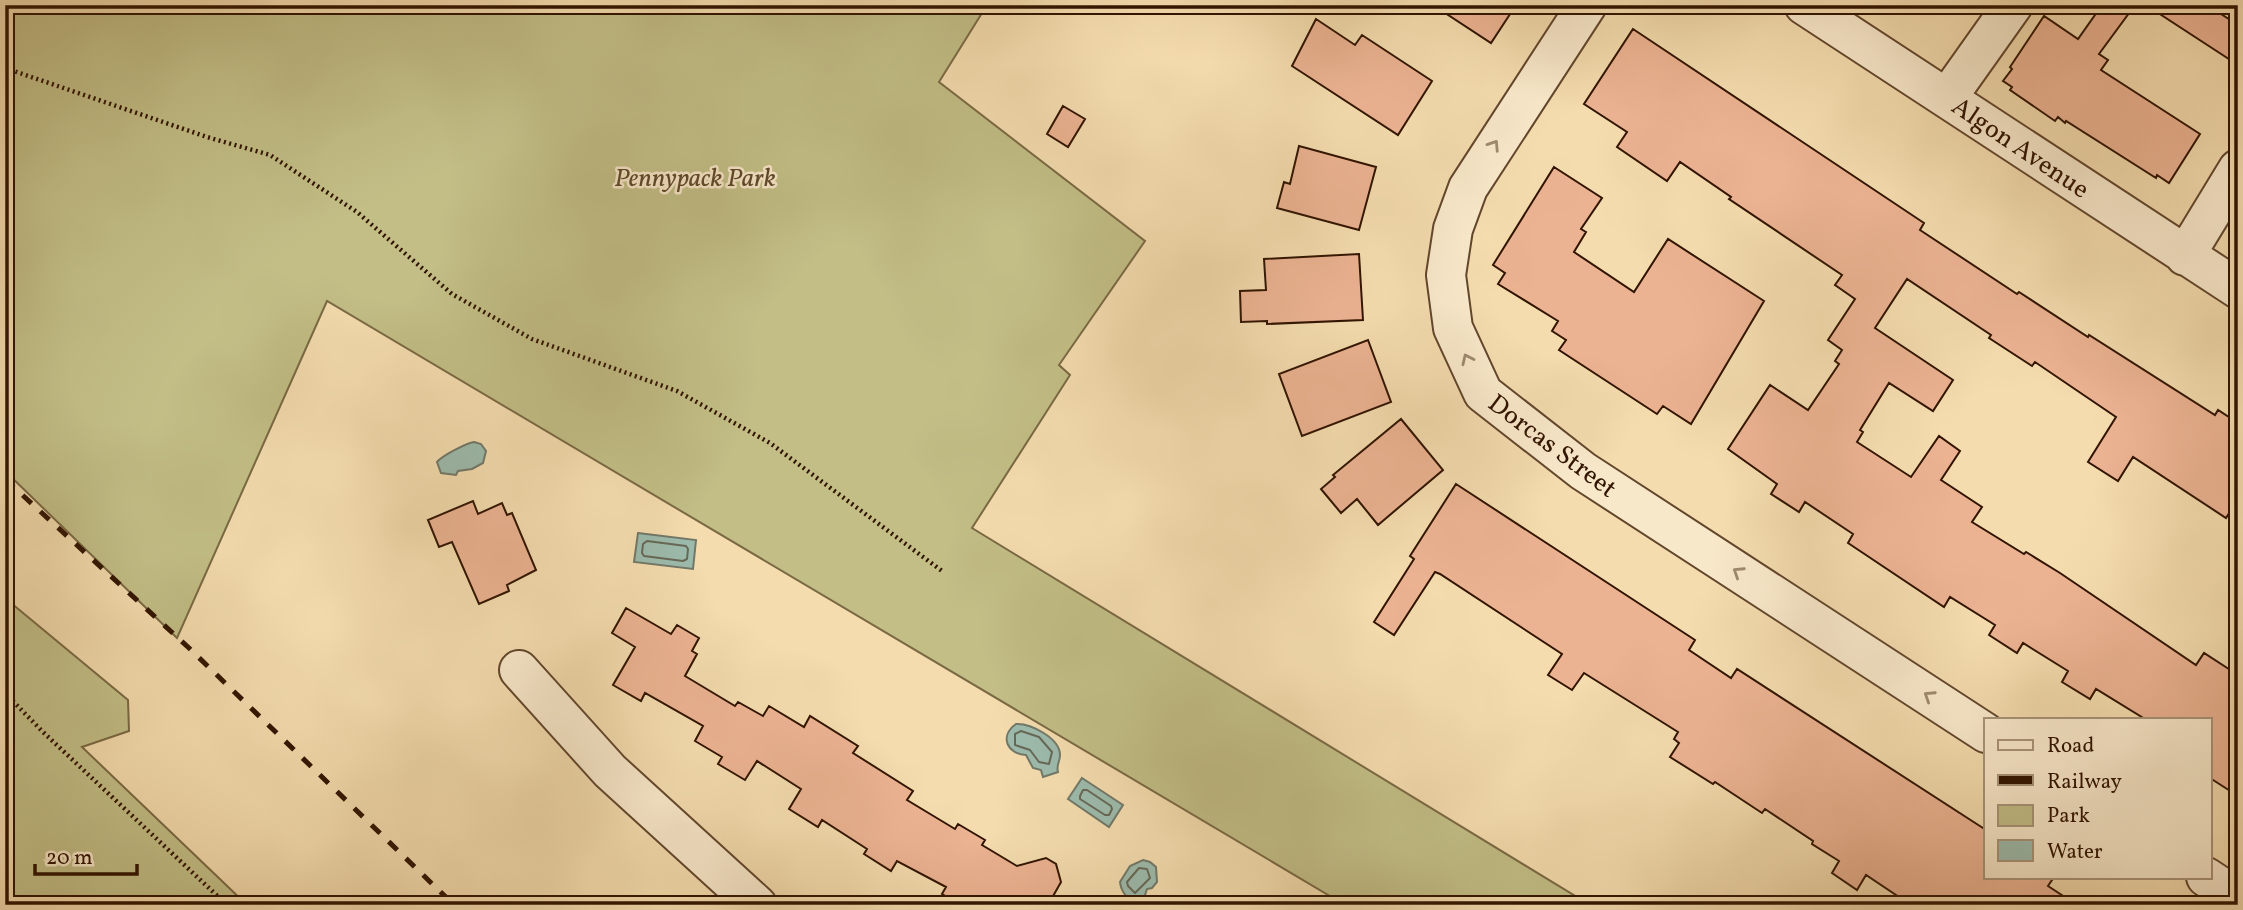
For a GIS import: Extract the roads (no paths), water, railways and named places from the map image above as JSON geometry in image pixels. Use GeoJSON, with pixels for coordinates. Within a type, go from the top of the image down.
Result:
{"type":"FeatureCollection","features":[{"type":"Feature","properties":{"kind":"street","name":"Dorcas Street"},"geometry":{"type":"LineString","coordinates":[[1587,5],[1468,188],[1453,229],[1446,275],[1453,328],[1483,393],[1583,471],[1984,732]]}},
{"type":"Feature","properties":{"kind":"street","name":"Algon Avenue"},"geometry":{"type":"LineString","coordinates":[[1804,5],[2238,289]]}},
{"type":"Feature","properties":{"kind":"street"},"geometry":{"type":"LineString","coordinates":[[1947,98],[2013,5]]}},
{"type":"Feature","properties":{"kind":"street"},"geometry":{"type":"LineString","coordinates":[[2185,256],[2238,169]]}},
{"type":"Feature","properties":{"kind":"street"},"geometry":{"type":"LineString","coordinates":[[519,670],[610,771],[757,905]]}},
{"type":"Feature","properties":{"kind":"street"},"geometry":{"type":"LineString","coordinates":[[2208,878],[2238,898]]}},
{"type":"Feature","properties":{"kind":"water"},"geometry":{"type":"Polygon","coordinates":[[[474,442],[481,444],[486,451],[483,463],[472,469],[458,471],[456,475],[441,473],[437,462],[440,459],[474,442]]]}},
{"type":"Feature","properties":{"kind":"water"},"geometry":{"type":"Polygon","coordinates":[[[638,533],[696,540],[693,569],[634,562],[638,533]]]}},
{"type":"Feature","properties":{"kind":"water"},"geometry":{"type":"Polygon","coordinates":[[[1016,724],[1036,729],[1050,737],[1059,749],[1058,772],[1043,777],[1041,770],[1033,768],[1026,755],[1010,748],[1007,744],[1008,734],[1016,724]]]}},
{"type":"Feature","properties":{"kind":"water"},"geometry":{"type":"Polygon","coordinates":[[[1082,778],[1123,805],[1109,827],[1068,799],[1082,778]]]}},
{"type":"Feature","properties":{"kind":"water"},"geometry":{"type":"Polygon","coordinates":[[[1143,860],[1156,867],[1157,882],[1147,889],[1144,898],[1136,902],[1125,895],[1120,882],[1130,866],[1143,860]]]}},
{"type":"Feature","properties":{"kind":"railway"},"geometry":{"type":"LineString","coordinates":[[5,479],[189,648],[454,905]]}},
{"type":"Feature","properties":{"kind":"park label","name":"Pennypack Park"},"geometry":{"type":"Point","coordinates":[695,177]}}]}
